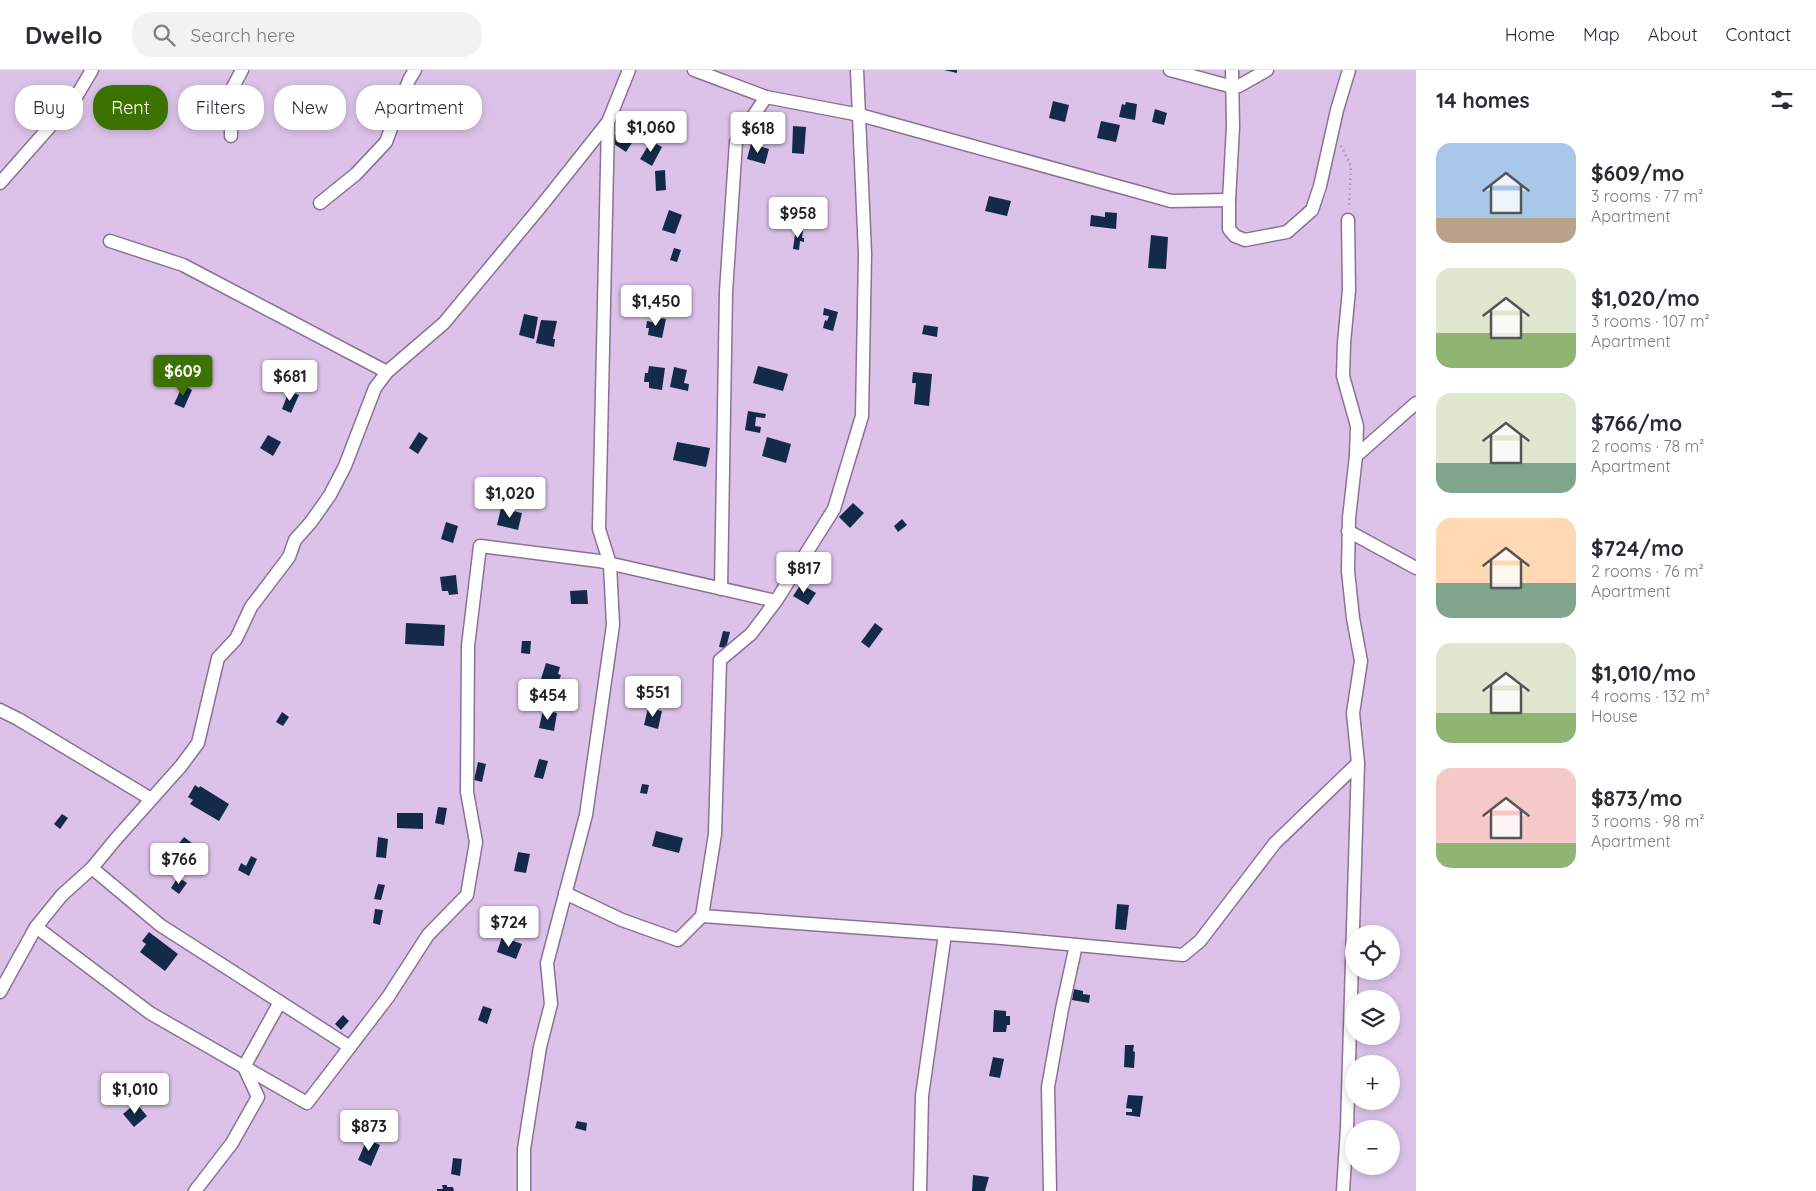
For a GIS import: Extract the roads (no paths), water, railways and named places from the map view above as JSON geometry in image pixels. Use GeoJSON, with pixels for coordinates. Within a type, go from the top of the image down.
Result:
{"type":"FeatureCollection","features":[{"type":"Feature","properties":{"kind":"street"},"geometry":{"type":"LineString","coordinates":[[0,183],[76,97],[92,70]]}},
{"type":"Feature","properties":{"kind":"street"},"geometry":{"type":"LineString","coordinates":[[231,136],[231,91],[242,70]]}},
{"type":"Feature","properties":{"kind":"street"},"geometry":{"type":"LineString","coordinates":[[320,202],[356,174],[386,142],[409,80],[415,70]]}},
{"type":"Feature","properties":{"kind":"street"},"geometry":{"type":"LineString","coordinates":[[0,992],[36,926],[62,895],[92,868],[198,744],[218,658],[236,639],[251,607],[289,557],[295,540],[311,522],[330,495],[345,466],[375,388],[387,372],[444,323],[542,205],[608,122],[629,70]]}},
{"type":"Feature","properties":{"kind":"street"},"geometry":{"type":"LineString","coordinates":[[694,70],[766,97],[860,115],[1171,201],[1229,200]]}},
{"type":"Feature","properties":{"kind":"street"},"geometry":{"type":"LineString","coordinates":[[565,893],[622,920],[678,940],[702,916],[715,834],[720,660],[751,634],[776,601],[834,509],[862,416],[865,254],[857,70]]}},
{"type":"Feature","properties":{"kind":"street"},"geometry":{"type":"LineString","coordinates":[[1170,70],[1233,87],[1239,86],[1267,70]]}},
{"type":"Feature","properties":{"kind":"street"},"geometry":{"type":"LineString","coordinates":[[1232,70],[1233,127],[1229,200],[1230,229],[1235,236],[1245,240],[1287,232],[1312,210],[1320,186],[1332,129],[1348,70]]}},
{"type":"Feature","properties":{"kind":"street"},"geometry":{"type":"LineString","coordinates":[[721,589],[726,292],[736,142],[766,97]]}},
{"type":"Feature","properties":{"kind":"street"},"geometry":{"type":"LineString","coordinates":[[524,1191],[524,1149],[540,1047],[551,1004],[547,963],[586,815],[613,624],[610,564],[599,529],[608,122]]}},
{"type":"Feature","properties":{"kind":"street"},"geometry":{"type":"LineString","coordinates":[[1343,1191],[1347,1127],[1358,763],[1353,713],[1362,661],[1353,618],[1348,571],[1348,531],[1356,456],[1357,426],[1343,376],[1344,343],[1350,290],[1348,220]]}},
{"type":"Feature","properties":{"kind":"street"},"geometry":{"type":"LineString","coordinates":[[110,241],[183,265],[387,372]]}},
{"type":"Feature","properties":{"kind":"street"},"geometry":{"type":"LineString","coordinates":[[1356,456],[1416,403]]}},
{"type":"Feature","properties":{"kind":"street"},"geometry":{"type":"LineString","coordinates":[[1348,531],[1416,568]]}},
{"type":"Feature","properties":{"kind":"street"},"geometry":{"type":"LineString","coordinates":[[36,926],[150,1013],[307,1102],[388,997],[428,934],[467,895],[476,842],[467,792],[468,646],[480,546],[610,564],[776,601]]}},
{"type":"Feature","properties":{"kind":"street"},"geometry":{"type":"LineString","coordinates":[[0,710],[151,799]]}},
{"type":"Feature","properties":{"kind":"street"},"geometry":{"type":"LineString","coordinates":[[702,916],[945,934],[1183,955],[1200,941],[1275,843],[1358,763]]}},
{"type":"Feature","properties":{"kind":"street"},"geometry":{"type":"LineString","coordinates":[[92,868],[160,925],[350,1047]]}},
{"type":"Feature","properties":{"kind":"street"},"geometry":{"type":"LineString","coordinates":[[920,1191],[922,1096],[945,934]]}},
{"type":"Feature","properties":{"kind":"street"},"geometry":{"type":"LineString","coordinates":[[1050,1191],[1048,1087],[1076,945]]}},
{"type":"Feature","properties":{"kind":"street"},"geometry":{"type":"LineString","coordinates":[[244,1067],[280,1002]]}},
{"type":"Feature","properties":{"kind":"street"},"geometry":{"type":"LineString","coordinates":[[195,1191],[232,1143],[258,1097],[244,1067]]}}]}
